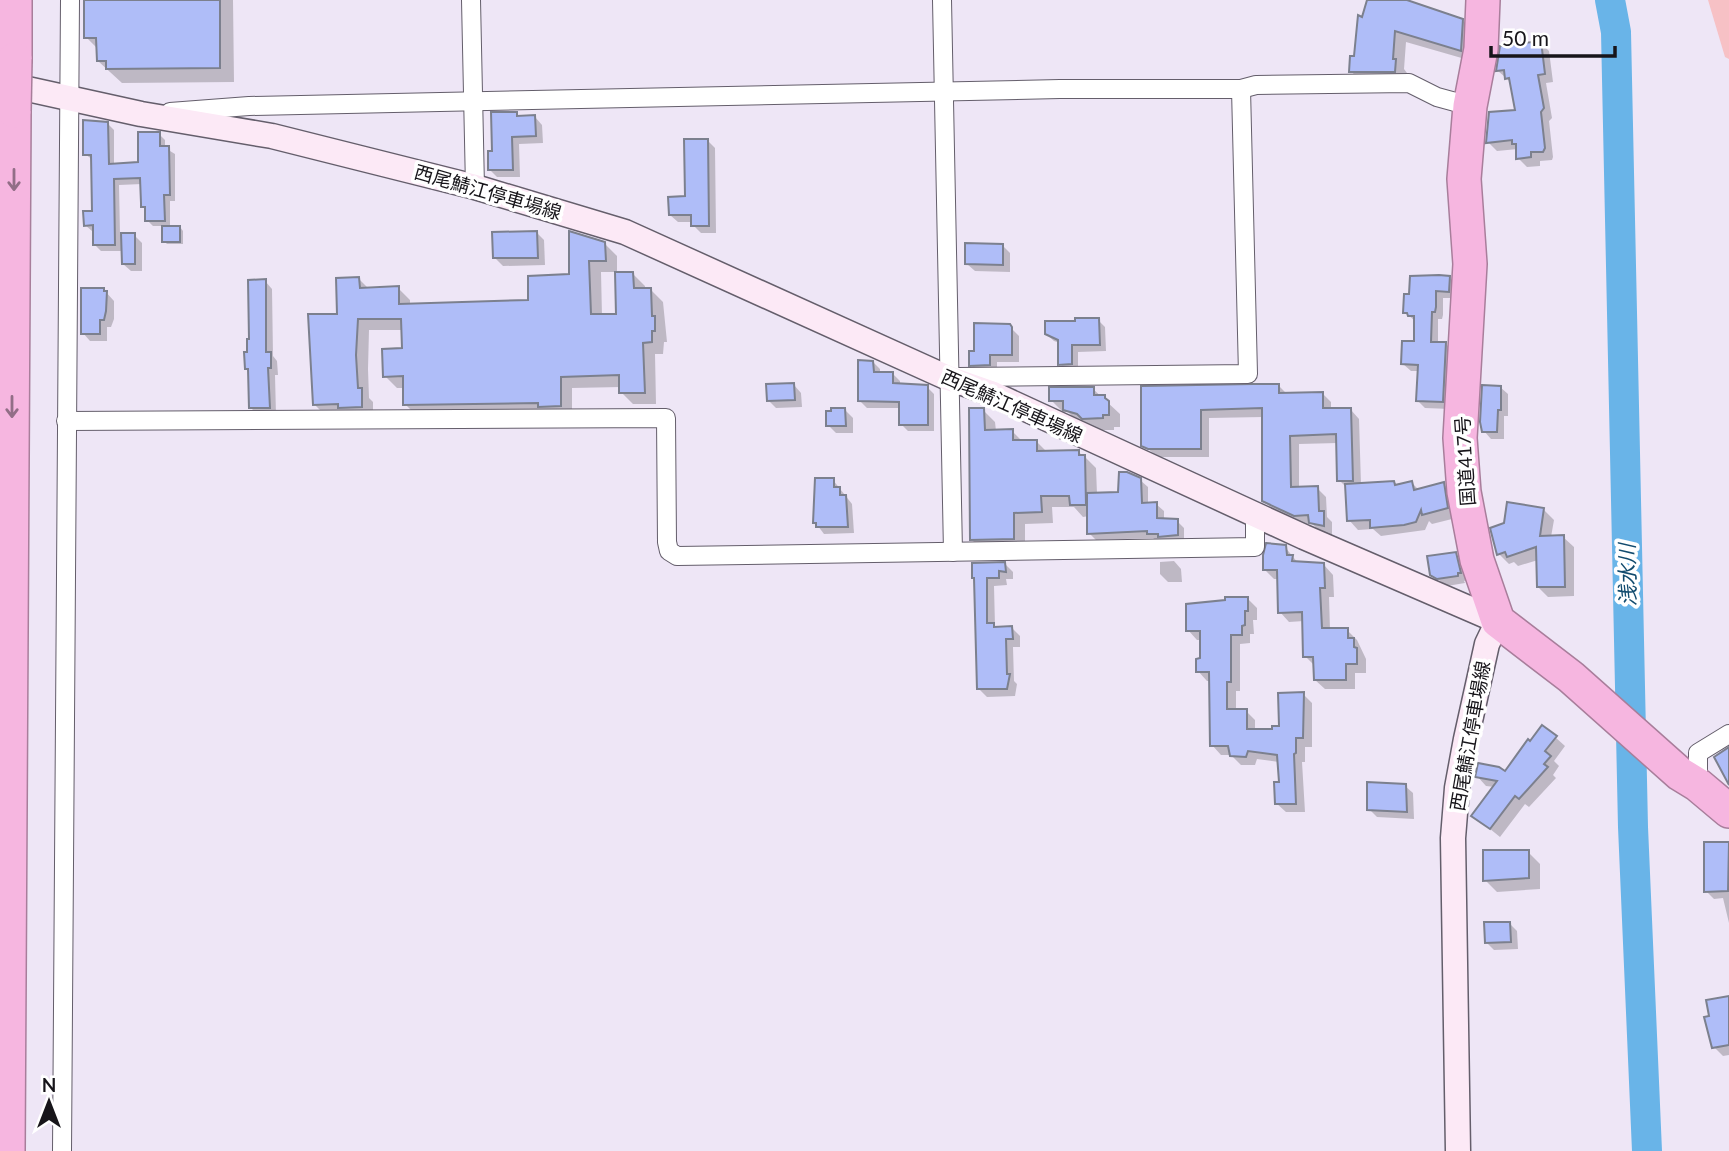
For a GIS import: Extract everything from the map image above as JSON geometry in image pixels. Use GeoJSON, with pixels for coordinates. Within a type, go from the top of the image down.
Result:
{"type":"FeatureCollection","features":[{"type":"Feature","properties":{"kind":"highway"},"geometry":{"type":"LineString","coordinates":[[8,1151],[10,85],[15,0]]}},
{"type":"Feature","properties":{"kind":"highway","name":"国道417号"},"geometry":{"type":"LineString","coordinates":[[1483,0],[1481,49],[1470,106],[1464,179],[1470,264],[1460,438],[1464,492],[1477,560],[1498,621]]}},
{"type":"Feature","properties":{"kind":"highway"},"geometry":{"type":"LineString","coordinates":[[1498,621],[1571,677],[1729,811]]}},
{"type":"Feature","properties":{"kind":"main road","name":"西尾鯖江停車場線"},"geometry":{"type":"LineString","coordinates":[[10,85],[141,114],[272,136],[475,187],[625,232],[948,377],[991,393],[1304,537],[1498,621],[1487,644],[1457,788],[1453,838],[1458,1151]]}},
{"type":"Feature","properties":{"kind":"street"},"geometry":{"type":"LineString","coordinates":[[62,1151],[70,0]]}},
{"type":"Feature","properties":{"kind":"street"},"geometry":{"type":"LineString","coordinates":[[471,0],[475,187]]}},
{"type":"Feature","properties":{"kind":"street"},"geometry":{"type":"LineString","coordinates":[[942,0],[953,552]]}},
{"type":"Feature","properties":{"kind":"street"},"geometry":{"type":"LineString","coordinates":[[141,114],[249,106],[1060,89],[1241,89],[1256,85],[1409,83],[1437,97],[1470,106]]}},
{"type":"Feature","properties":{"kind":"street"},"geometry":{"type":"LineString","coordinates":[[948,377],[1248,374],[1241,89]]}},
{"type":"Feature","properties":{"kind":"street"},"geometry":{"type":"LineString","coordinates":[[66,421],[666,418],[667,542],[669,551],[677,556],[1255,547],[1255,513]]}},
{"type":"Feature","properties":{"kind":"street"},"geometry":{"type":"LineString","coordinates":[[1689,779],[1698,753],[1729,734]]}},
{"type":"Feature","properties":{"kind":"shaded area"},"geometry":{"type":"Polygon","coordinates":[[[1708,0],[1729,0],[1729,59],[1725,57],[1708,0]]]}},
{"type":"Feature","properties":{"kind":"building"},"geometry":{"type":"Polygon","coordinates":[[[84,0],[220,0],[220,68],[106,69],[106,61],[97,61],[96,38],[84,38],[84,0]]]}},
{"type":"Feature","properties":{"kind":"building"},"geometry":{"type":"Polygon","coordinates":[[[1367,0],[1407,0],[1463,19],[1461,51],[1395,31],[1395,72],[1349,72],[1350,56],[1354,56],[1358,15],[1362,17],[1367,0]]]}},
{"type":"Feature","properties":{"kind":"building"},"geometry":{"type":"Polygon","coordinates":[[[1541,41],[1545,74],[1538,75],[1544,108],[1541,112],[1545,148],[1543,152],[1531,152],[1531,157],[1516,159],[1516,144],[1512,144],[1512,140],[1486,143],[1489,112],[1515,110],[1509,78],[1505,79],[1504,70],[1496,71],[1500,46],[1541,41]]]}},
{"type":"Feature","properties":{"kind":"building"},"geometry":{"type":"Polygon","coordinates":[[[491,112],[517,112],[517,116],[535,115],[536,136],[512,137],[513,170],[488,170],[488,151],[492,151],[491,112]]]}},
{"type":"Feature","properties":{"kind":"building"},"geometry":{"type":"Polygon","coordinates":[[[83,120],[108,122],[109,164],[138,162],[138,132],[160,132],[160,146],[169,146],[170,195],[164,195],[165,221],[145,221],[145,207],[141,207],[140,178],[114,179],[115,245],[93,245],[93,225],[84,226],[83,211],[92,211],[91,155],[83,155],[83,120]]]}},
{"type":"Feature","properties":{"kind":"building"},"geometry":{"type":"Polygon","coordinates":[[[684,139],[708,139],[709,226],[691,226],[691,215],[669,215],[668,197],[685,196],[684,139]]]}},
{"type":"Feature","properties":{"kind":"building"},"geometry":{"type":"Polygon","coordinates":[[[162,226],[180,226],[180,242],[162,242],[162,226]]]}},
{"type":"Feature","properties":{"kind":"building"},"geometry":{"type":"Polygon","coordinates":[[[537,231],[538,258],[493,258],[492,232],[537,231]]]}},
{"type":"Feature","properties":{"kind":"building"},"geometry":{"type":"Polygon","coordinates":[[[569,231],[605,242],[606,261],[589,261],[591,314],[616,314],[615,272],[633,272],[634,288],[651,288],[655,331],[652,331],[652,342],[643,343],[645,393],[619,393],[619,375],[561,377],[561,406],[538,407],[538,403],[403,405],[403,376],[383,377],[382,349],[402,348],[401,319],[358,319],[356,355],[358,388],[362,388],[362,407],[313,405],[308,314],[337,314],[336,278],[359,277],[360,288],[399,286],[399,304],[528,300],[528,276],[569,274],[569,231]]]}},
{"type":"Feature","properties":{"kind":"building"},"geometry":{"type":"Polygon","coordinates":[[[121,233],[135,233],[135,264],[122,264],[121,233]]]}},
{"type":"Feature","properties":{"kind":"building"},"geometry":{"type":"Polygon","coordinates":[[[965,243],[1003,244],[1003,265],[965,264],[965,243]]]}},
{"type":"Feature","properties":{"kind":"building"},"geometry":{"type":"Polygon","coordinates":[[[1410,276],[1450,276],[1449,292],[1436,291],[1436,307],[1435,312],[1432,312],[1431,342],[1446,342],[1443,402],[1416,401],[1418,365],[1401,364],[1402,341],[1414,341],[1414,316],[1403,313],[1404,294],[1409,294],[1410,276]]]}},
{"type":"Feature","properties":{"kind":"building"},"geometry":{"type":"Polygon","coordinates":[[[266,279],[266,352],[271,352],[271,368],[268,368],[270,408],[249,408],[248,369],[245,369],[244,352],[247,352],[249,339],[248,280],[266,279]]]}},
{"type":"Feature","properties":{"kind":"building"},"geometry":{"type":"Polygon","coordinates":[[[81,288],[104,288],[104,291],[107,291],[104,320],[100,320],[100,334],[81,334],[81,288]]]}},
{"type":"Feature","properties":{"kind":"building"},"geometry":{"type":"Polygon","coordinates":[[[1075,318],[1099,318],[1100,345],[1072,345],[1072,364],[1058,365],[1058,340],[1045,334],[1045,321],[1075,321],[1075,318]]]}},
{"type":"Feature","properties":{"kind":"building"},"geometry":{"type":"Polygon","coordinates":[[[974,323],[1010,324],[1012,355],[990,355],[990,365],[969,366],[969,351],[974,351],[974,323]]]}},
{"type":"Feature","properties":{"kind":"building"},"geometry":{"type":"Polygon","coordinates":[[[858,360],[873,361],[874,372],[893,372],[893,383],[928,385],[928,425],[899,425],[899,402],[858,401],[858,360]]]}},
{"type":"Feature","properties":{"kind":"building"},"geometry":{"type":"Polygon","coordinates":[[[794,383],[795,400],[767,401],[766,384],[794,383]]]}},
{"type":"Feature","properties":{"kind":"building"},"geometry":{"type":"Polygon","coordinates":[[[1279,384],[1279,393],[1323,392],[1323,408],[1351,408],[1353,481],[1337,481],[1336,434],[1290,436],[1291,487],[1318,486],[1319,511],[1324,511],[1324,526],[1309,523],[1308,515],[1294,516],[1262,501],[1262,408],[1201,410],[1201,449],[1148,449],[1141,446],[1141,386],[1279,384]]]}},
{"type":"Feature","properties":{"kind":"building"},"geometry":{"type":"Polygon","coordinates":[[[1482,385],[1501,386],[1497,432],[1482,432],[1482,385]]]}},
{"type":"Feature","properties":{"kind":"building"},"geometry":{"type":"Polygon","coordinates":[[[1049,387],[1094,387],[1094,395],[1105,395],[1109,401],[1109,415],[1082,419],[1077,414],[1063,410],[1063,401],[1049,401],[1049,387]]]}},
{"type":"Feature","properties":{"kind":"building"},"geometry":{"type":"Polygon","coordinates":[[[831,408],[845,408],[846,426],[826,426],[826,411],[831,411],[831,408]]]}},
{"type":"Feature","properties":{"kind":"building"},"geometry":{"type":"Polygon","coordinates":[[[969,408],[984,408],[985,430],[1013,429],[1013,440],[1037,440],[1037,451],[1079,450],[1079,455],[1085,455],[1086,505],[1070,505],[1069,496],[1041,496],[1042,512],[1014,513],[1014,539],[970,540],[969,408]]]}},
{"type":"Feature","properties":{"kind":"building"},"geometry":{"type":"Polygon","coordinates":[[[1119,472],[1127,472],[1141,478],[1142,503],[1157,502],[1157,518],[1178,519],[1178,535],[1158,537],[1158,534],[1147,534],[1147,531],[1087,534],[1087,493],[1118,492],[1119,472]]]}},
{"type":"Feature","properties":{"kind":"building"},"geometry":{"type":"Polygon","coordinates":[[[815,478],[834,478],[834,487],[840,487],[840,495],[846,495],[848,527],[816,527],[816,523],[813,523],[815,478]]]}},
{"type":"Feature","properties":{"kind":"building"},"geometry":{"type":"Polygon","coordinates":[[[1394,481],[1395,485],[1412,481],[1414,490],[1444,482],[1448,508],[1422,515],[1421,510],[1416,522],[1404,525],[1370,528],[1370,520],[1347,521],[1345,484],[1394,481]]]}},
{"type":"Feature","properties":{"kind":"building"},"geometry":{"type":"Polygon","coordinates":[[[1507,502],[1544,508],[1540,536],[1564,535],[1565,587],[1537,587],[1536,547],[1507,557],[1505,552],[1497,555],[1490,528],[1504,523],[1507,502]]]}},
{"type":"Feature","properties":{"kind":"building"},"geometry":{"type":"Polygon","coordinates":[[[1266,543],[1286,545],[1287,555],[1293,555],[1292,561],[1324,563],[1325,588],[1320,588],[1322,628],[1348,628],[1348,638],[1354,638],[1354,647],[1357,648],[1357,664],[1346,664],[1346,680],[1314,680],[1313,657],[1303,657],[1302,612],[1278,613],[1277,570],[1263,570],[1266,543]]]}},
{"type":"Feature","properties":{"kind":"building"},"geometry":{"type":"Polygon","coordinates":[[[1456,552],[1461,573],[1458,573],[1458,576],[1437,579],[1430,575],[1427,556],[1456,552]]]}},
{"type":"Feature","properties":{"kind":"building"},"geometry":{"type":"Polygon","coordinates":[[[1005,562],[1006,572],[999,571],[999,578],[987,578],[987,623],[994,623],[994,627],[1012,626],[1013,639],[1006,639],[1007,674],[1010,674],[1007,689],[977,689],[972,563],[1005,562]]]}},
{"type":"Feature","properties":{"kind":"building"},"geometry":{"type":"Polygon","coordinates":[[[1225,597],[1248,597],[1248,611],[1245,611],[1242,635],[1231,635],[1231,682],[1227,682],[1227,709],[1247,709],[1247,729],[1272,729],[1272,726],[1279,726],[1278,693],[1304,692],[1303,738],[1296,738],[1294,754],[1296,804],[1275,804],[1274,782],[1279,782],[1277,755],[1248,751],[1246,757],[1230,756],[1228,746],[1210,746],[1209,672],[1196,672],[1196,659],[1200,658],[1200,631],[1186,631],[1186,604],[1225,600],[1225,597]]]}},
{"type":"Feature","properties":{"kind":"building"},"geometry":{"type":"Polygon","coordinates":[[[1542,725],[1557,736],[1545,751],[1551,756],[1544,764],[1548,767],[1519,799],[1515,796],[1490,829],[1471,816],[1497,781],[1475,777],[1478,763],[1499,767],[1505,771],[1528,739],[1530,741],[1542,725]]]}},
{"type":"Feature","properties":{"kind":"building"},"geometry":{"type":"Polygon","coordinates":[[[1729,747],[1729,785],[1714,757],[1729,747]]]}},
{"type":"Feature","properties":{"kind":"building"},"geometry":{"type":"Polygon","coordinates":[[[1367,782],[1406,784],[1407,812],[1367,810],[1367,782]]]}},
{"type":"Feature","properties":{"kind":"building"},"geometry":{"type":"Polygon","coordinates":[[[1704,842],[1729,842],[1728,891],[1704,892],[1704,842]]]}},
{"type":"Feature","properties":{"kind":"building"},"geometry":{"type":"Polygon","coordinates":[[[1483,850],[1529,850],[1529,878],[1483,881],[1483,850]]]}},
{"type":"Feature","properties":{"kind":"building"},"geometry":{"type":"Polygon","coordinates":[[[1484,922],[1510,922],[1511,942],[1485,943],[1484,922]]]}},
{"type":"Feature","properties":{"kind":"building"},"geometry":{"type":"Polygon","coordinates":[[[1729,996],[1729,1045],[1712,1048],[1704,1017],[1709,1016],[1706,1000],[1729,996]]]}},
{"type":"Feature","properties":{"kind":"waterway","name":"浅水川"},"geometry":{"type":"LineString","coordinates":[[1610,0],[1616,32],[1633,827],[1647,1151]]}}]}
